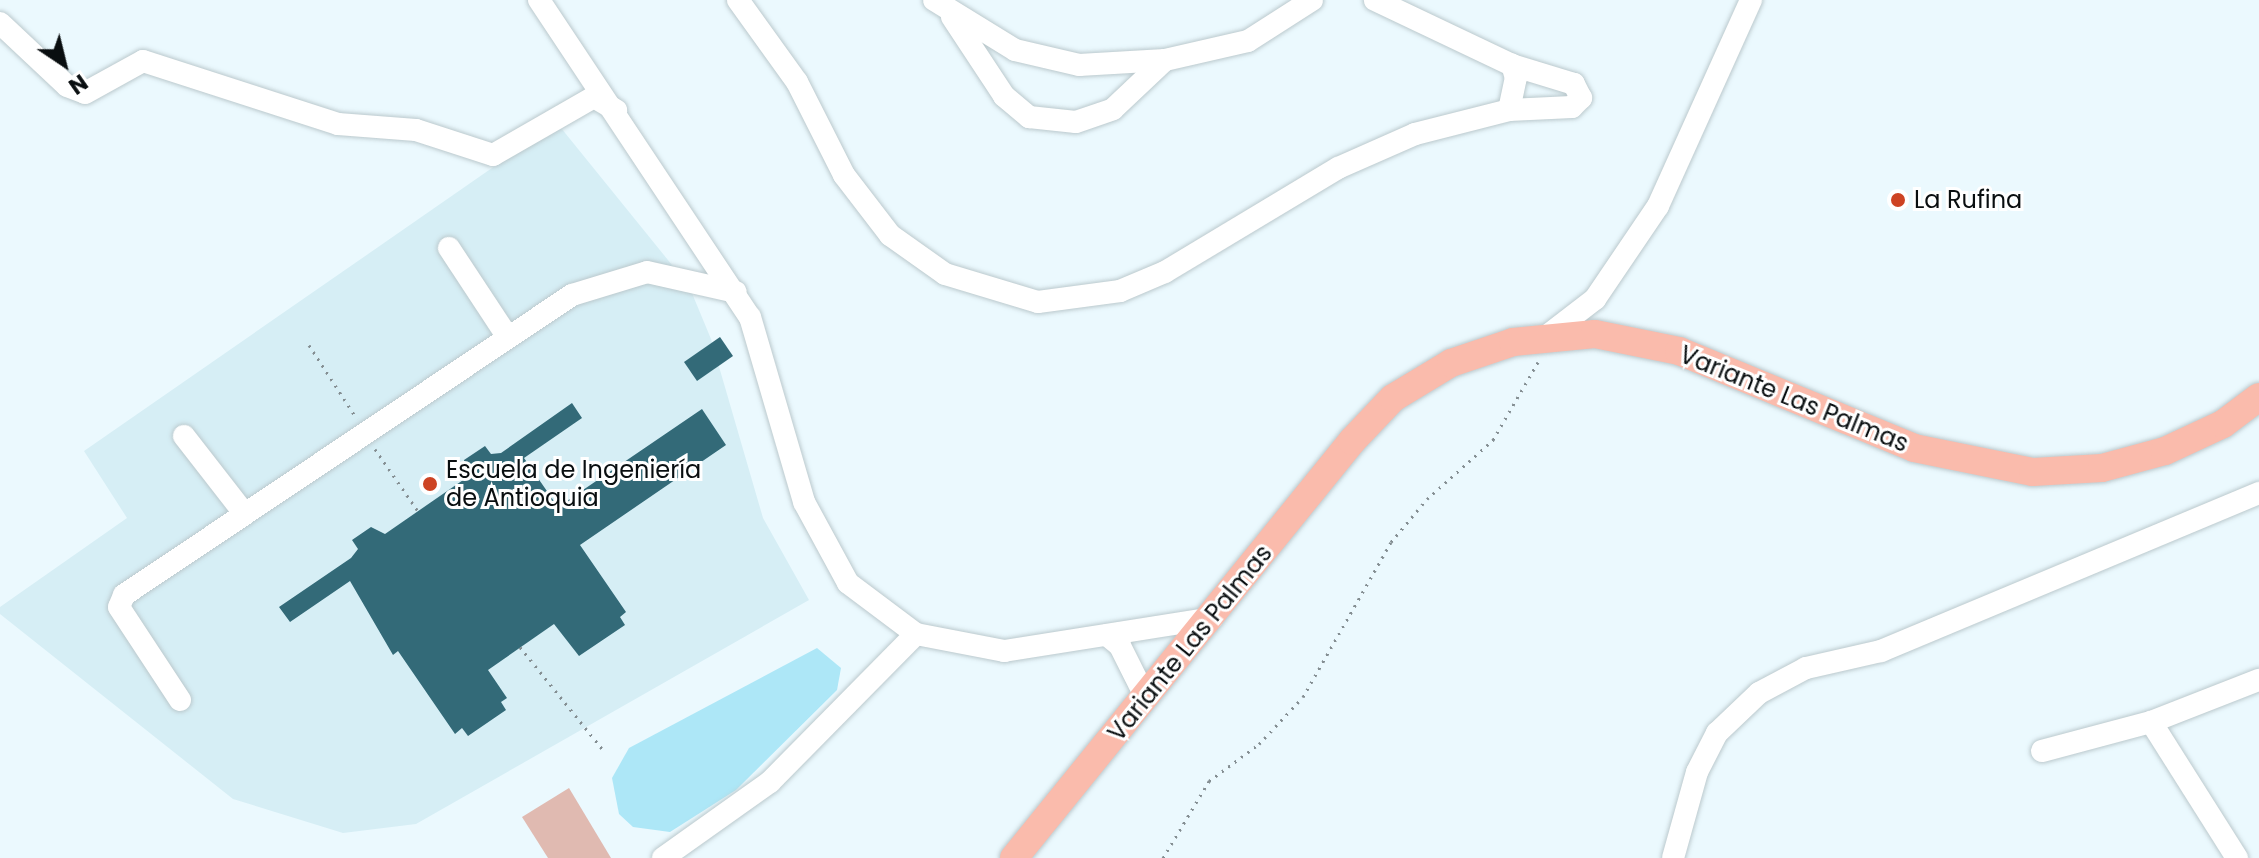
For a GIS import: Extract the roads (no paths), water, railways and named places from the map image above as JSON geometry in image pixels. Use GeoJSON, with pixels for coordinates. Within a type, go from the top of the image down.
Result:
{"type":"FeatureCollection","features":[{"type":"Feature","properties":{"kind":"main road","name":"Variante Las Palmas"},"geometry":{"type":"LineString","coordinates":[[1014,858],[1212,618],[1352,441],[1393,398],[1451,363],[1548,339],[1595,334],[1679,351],[1914,448],[2033,472],[2102,468],[2165,451],[2223,424],[2259,397]]}},
{"type":"Feature","properties":{"kind":"street"},"geometry":{"type":"LineString","coordinates":[[539,0],[617,110],[736,292],[766,360],[804,502],[821,541],[848,583],[916,634],[1004,651],[1212,618]]}},
{"type":"Feature","properties":{"kind":"street"},"geometry":{"type":"LineString","coordinates":[[738,0],[797,82],[844,175],[890,235],[945,274],[1038,302],[1120,291],[1165,272],[1379,148],[1509,110],[1572,107],[1582,96],[1574,84],[1512,65],[1375,0]]}},
{"type":"Feature","properties":{"kind":"street"},"geometry":{"type":"LineString","coordinates":[[942,6],[1015,50],[1079,65],[1165,60],[1248,41],[1312,0]]}},
{"type":"Feature","properties":{"kind":"street"},"geometry":{"type":"LineString","coordinates":[[1548,339],[1595,299],[1658,206],[1751,0]]}},
{"type":"Feature","properties":{"kind":"street"},"geometry":{"type":"LineString","coordinates":[[942,6],[1004,96],[1029,117],[1076,122],[1113,109],[1165,60]]}},
{"type":"Feature","properties":{"kind":"street"},"geometry":{"type":"LineString","coordinates":[[0,23],[67,86],[85,93],[143,61],[338,124],[416,130],[493,155],[594,97],[617,110]]}},
{"type":"Feature","properties":{"kind":"street"},"geometry":{"type":"LineString","coordinates":[[1509,110],[1516,78],[1512,65]]}},
{"type":"Feature","properties":{"kind":"street"},"geometry":{"type":"LineString","coordinates":[[449,248],[507,336]]}},
{"type":"Feature","properties":{"kind":"street"},"geometry":{"type":"LineString","coordinates":[[180,700],[119,600],[572,295],[647,272],[736,292]]}},
{"type":"Feature","properties":{"kind":"street"},"geometry":{"type":"LineString","coordinates":[[1595,299],[1595,334]]}},
{"type":"Feature","properties":{"kind":"street"},"geometry":{"type":"LineString","coordinates":[[184,436],[244,513]]}},
{"type":"Feature","properties":{"kind":"street"},"geometry":{"type":"LineString","coordinates":[[1673,858],[1697,772],[1717,733],[1759,693],[1806,668],[1881,651],[2259,493]]}},
{"type":"Feature","properties":{"kind":"street"},"geometry":{"type":"LineString","coordinates":[[663,858],[770,782],[916,634]]}},
{"type":"Feature","properties":{"kind":"street"},"geometry":{"type":"LineString","coordinates":[[1107,635],[1120,646],[1146,698]]}},
{"type":"Feature","properties":{"kind":"street"},"geometry":{"type":"LineString","coordinates":[[2042,751],[2151,722],[2259,680]]}},
{"type":"Feature","properties":{"kind":"street"},"geometry":{"type":"LineString","coordinates":[[2151,722],[2237,858]]}},
{"type":"Feature","properties":{"kind":"water"},"geometry":{"type":"Polygon","coordinates":[[[817,648],[841,668],[837,690],[736,790],[670,832],[633,827],[619,814],[612,778],[629,748],[817,648]]]}},
{"type":"Feature","properties":{"kind":"place","name":"La Rufina"},"geometry":{"type":"Point","coordinates":[1898,200]}},
{"type":"Feature","properties":{"kind":"place","name":"Escuela de Ingeniería de Antioquia"},"geometry":{"type":"Point","coordinates":[430,484]}}]}
